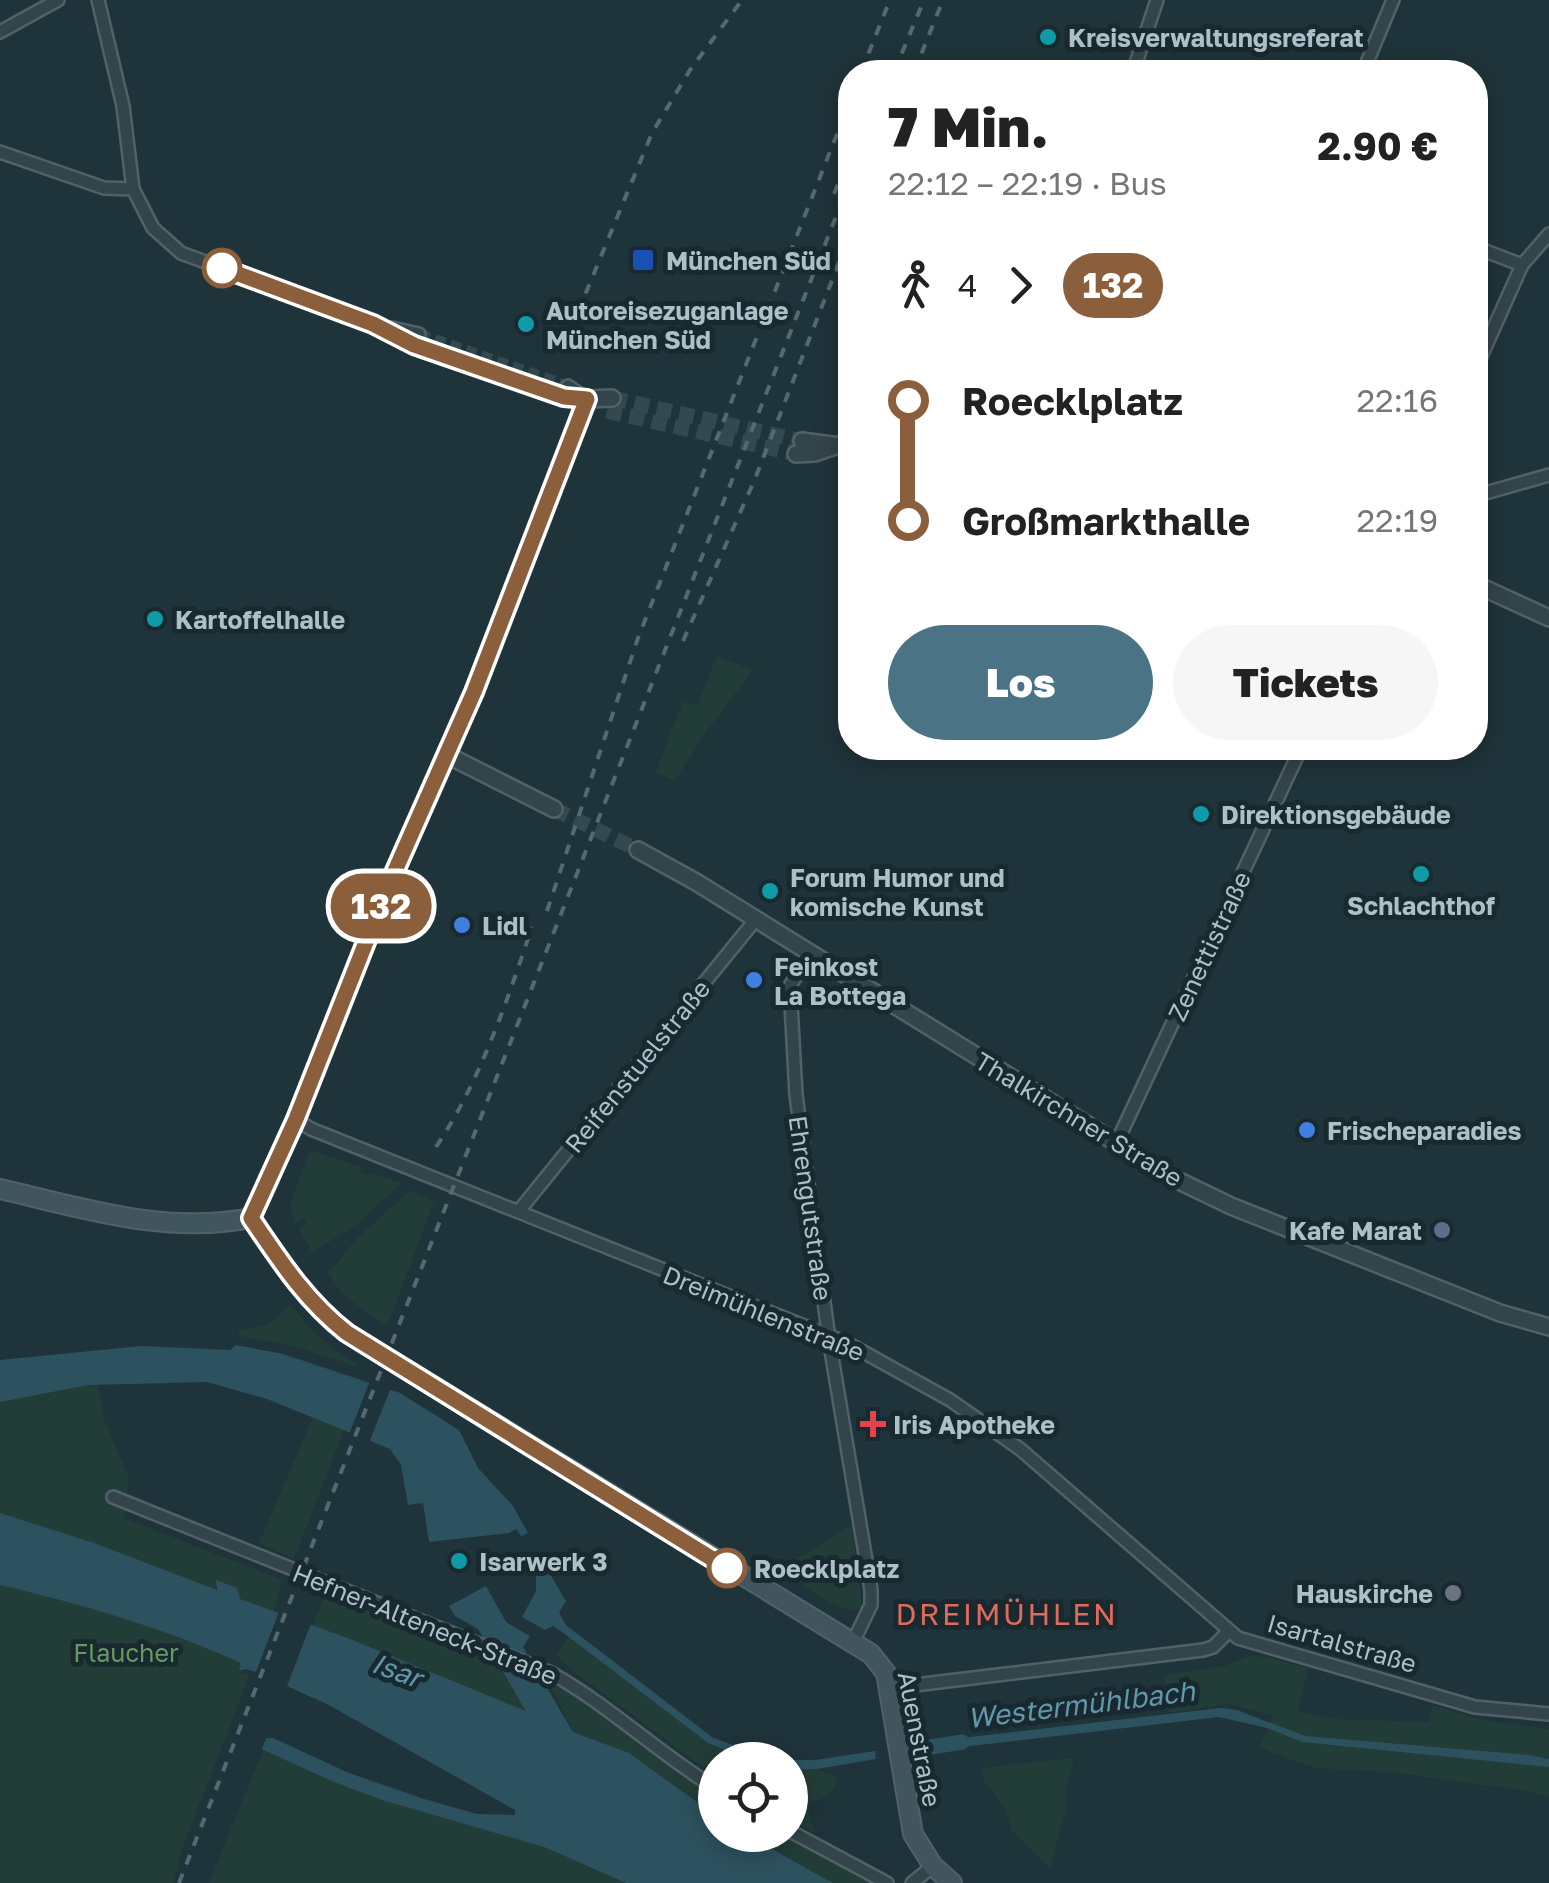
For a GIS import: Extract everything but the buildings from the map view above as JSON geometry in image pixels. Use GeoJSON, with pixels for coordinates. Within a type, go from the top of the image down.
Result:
{"type":"FeatureCollection","features":[{"type":"Feature","properties":{"kind":"main road"},"geometry":{"type":"LineString","coordinates":[[0,1189],[151,1223],[212,1225],[251,1218],[299,1288],[322,1314],[347,1333],[853,1642]]}},
{"type":"Feature","properties":{"kind":"main road","name":"Auenstraße"},"geometry":{"type":"LineString","coordinates":[[853,1642],[883,1667],[890,1688],[913,1834],[932,1866],[952,1883]]}},
{"type":"Feature","properties":{"kind":"street"},"geometry":{"type":"LineString","coordinates":[[0,32],[58,0]]}},
{"type":"Feature","properties":{"kind":"street"},"geometry":{"type":"LineString","coordinates":[[98,0],[123,106],[132,189],[153,228],[182,253],[417,339]]}},
{"type":"Feature","properties":{"kind":"street"},"geometry":{"type":"LineString","coordinates":[[1137,60],[1157,0]]}},
{"type":"Feature","properties":{"kind":"street"},"geometry":{"type":"LineString","coordinates":[[1368,60],[1394,0]]}},
{"type":"Feature","properties":{"kind":"street"},"geometry":{"type":"LineString","coordinates":[[0,152],[104,188],[132,189]]}},
{"type":"Feature","properties":{"kind":"street"},"geometry":{"type":"LineString","coordinates":[[1488,341],[1522,265],[1549,234]]}},
{"type":"Feature","properties":{"kind":"street"},"geometry":{"type":"LineString","coordinates":[[1488,252],[1522,265]]}},
{"type":"Feature","properties":{"kind":"street"},"geometry":{"type":"LineString","coordinates":[[566,392],[610,405]]}},
{"type":"Feature","properties":{"kind":"street"},"geometry":{"type":"LineString","coordinates":[[414,828],[447,756],[587,399]]}},
{"type":"Feature","properties":{"kind":"street"},"geometry":{"type":"LineString","coordinates":[[799,447],[838,443]]}},
{"type":"Feature","properties":{"kind":"street"},"geometry":{"type":"LineString","coordinates":[[1488,492],[1549,475]]}},
{"type":"Feature","properties":{"kind":"street"},"geometry":{"type":"LineString","coordinates":[[1488,590],[1549,618]]}},
{"type":"Feature","properties":{"kind":"street"},"geometry":{"type":"LineString","coordinates":[[447,756],[554,809]]}},
{"type":"Feature","properties":{"kind":"street","name":"Zenettistraße"},"geometry":{"type":"LineString","coordinates":[[1116,1144],[1295,760]]}},
{"type":"Feature","properties":{"kind":"street"},"geometry":{"type":"LineString","coordinates":[[251,1218],[296,1119],[404,850]]}},
{"type":"Feature","properties":{"kind":"street","name":"Thalkirchner Straße"},"geometry":{"type":"LineString","coordinates":[[638,850],[1173,1178],[1232,1206],[1500,1313],[1549,1326]]}},
{"type":"Feature","properties":{"kind":"street","name":"Reifenstuelstraße"},"geometry":{"type":"LineString","coordinates":[[518,1212],[756,919]]}},
{"type":"Feature","properties":{"kind":"street","name":"Ehrengutstraße"},"geometry":{"type":"LineString","coordinates":[[810,952],[790,981],[791,1022],[796,1095],[829,1339],[871,1590],[871,1605],[853,1642]]}},
{"type":"Feature","properties":{"kind":"street","name":"Dreimühlenstraße"},"geometry":{"type":"LineString","coordinates":[[296,1119],[311,1129],[849,1344],[950,1400],[1020,1449],[1228,1632]]}},
{"type":"Feature","properties":{"kind":"street","name":"Hefner-Alteneck-Straße"},"geometry":{"type":"LineString","coordinates":[[113,1497],[541,1669],[594,1698],[698,1777]]}},
{"type":"Feature","properties":{"kind":"street","name":"Isartalstraße"},"geometry":{"type":"LineString","coordinates":[[890,1688],[1203,1650],[1213,1647],[1228,1632],[1475,1708],[1549,1714]]}},
{"type":"Feature","properties":{"kind":"street"},"geometry":{"type":"LineString","coordinates":[[808,1841],[887,1883]]}},
{"type":"Feature","properties":{"kind":"street"},"geometry":{"type":"LineString","coordinates":[[912,1883],[932,1866]]}},
{"type":"Feature","properties":{"kind":"green space"},"geometry":{"type":"Polygon","coordinates":[[[717,656],[753,670],[674,782],[656,772],[683,701],[697,706],[717,656]]]}},
{"type":"Feature","properties":{"kind":"green space"},"geometry":{"type":"Polygon","coordinates":[[[313,1151],[361,1167],[360,1173],[368,1176],[370,1172],[402,1183],[357,1224],[312,1253],[299,1228],[306,1223],[304,1218],[296,1222],[290,1206],[307,1157],[313,1151]]]}},
{"type":"Feature","properties":{"kind":"green space"},"geometry":{"type":"Polygon","coordinates":[[[410,1190],[434,1201],[387,1327],[342,1294],[327,1271],[410,1190]]]}},
{"type":"Feature","properties":{"kind":"green space"},"geometry":{"type":"Polygon","coordinates":[[[290,1305],[320,1338],[361,1368],[296,1347],[239,1336],[239,1331],[268,1324],[290,1305]]]}},
{"type":"Feature","properties":{"kind":"green space","name":"Flaucher"},"geometry":{"type":"Polygon","coordinates":[[[82,1353],[87,1385],[98,1384],[105,1422],[129,1478],[124,1518],[282,1580],[274,1612],[181,1852],[173,1883],[0,1883],[0,1360],[82,1353]]]}},
{"type":"Feature","properties":{"kind":"green space"},"geometry":{"type":"Polygon","coordinates":[[[313,1417],[344,1430],[294,1559],[259,1543],[313,1417]]]}},
{"type":"Feature","properties":{"kind":"green space"},"geometry":{"type":"Polygon","coordinates":[[[852,1525],[862,1608],[853,1610],[832,1604],[784,1571],[852,1525]]]}},
{"type":"Feature","properties":{"kind":"green space"},"geometry":{"type":"Polygon","coordinates":[[[325,1594],[499,1664],[528,1712],[312,1627],[325,1594]]]}},
{"type":"Feature","properties":{"kind":"green space"},"geometry":{"type":"Polygon","coordinates":[[[568,1637],[707,1742],[698,1742],[698,1763],[577,1674],[556,1655],[568,1637]]]}},
{"type":"Feature","properties":{"kind":"green space"},"geometry":{"type":"Polygon","coordinates":[[[1250,1656],[1308,1668],[1298,1711],[1334,1719],[1429,1722],[1433,1705],[1482,1720],[1549,1729],[1549,1797],[1390,1772],[1315,1768],[1260,1748],[1273,1715],[1229,1704],[1169,1713],[1164,1675],[1224,1666],[1250,1656]]]}},
{"type":"Feature","properties":{"kind":"green space"},"geometry":{"type":"Polygon","coordinates":[[[550,1684],[576,1694],[698,1784],[698,1803],[629,1753],[573,1732],[550,1684]]]}},
{"type":"Feature","properties":{"kind":"green space"},"geometry":{"type":"Polygon","coordinates":[[[263,1750],[382,1800],[544,1847],[626,1883],[209,1883],[263,1750]]]}},
{"type":"Feature","properties":{"kind":"green space"},"geometry":{"type":"Polygon","coordinates":[[[1072,1758],[1073,1768],[1065,1790],[1066,1808],[1050,1868],[1012,1831],[1005,1809],[984,1781],[982,1768],[1072,1758]]]}},
{"type":"Feature","properties":{"kind":"green space"},"geometry":{"type":"Polygon","coordinates":[[[808,1769],[835,1776],[837,1783],[830,1793],[808,1804],[808,1769]]]}},
{"type":"Feature","properties":{"kind":"green space"},"geometry":{"type":"Polygon","coordinates":[[[808,1849],[871,1883],[833,1883],[777,1852],[808,1849]]]}},
{"type":"Feature","properties":{"kind":"water"},"geometry":{"type":"Polygon","coordinates":[[[236,1345],[283,1354],[400,1393],[459,1430],[478,1468],[513,1506],[528,1533],[521,1536],[516,1529],[429,1542],[423,1503],[408,1505],[401,1465],[390,1449],[267,1399],[207,1382],[88,1385],[0,1402],[0,1360],[141,1346],[230,1350],[236,1345]]]}},
{"type":"Feature","properties":{"kind":"water","name":"Isar"},"geometry":{"type":"Polygon","coordinates":[[[0,1513],[94,1543],[217,1590],[216,1580],[237,1588],[240,1599],[526,1711],[478,1629],[455,1616],[449,1606],[486,1586],[506,1622],[530,1636],[523,1647],[573,1732],[629,1753],[698,1803],[698,1852],[777,1852],[833,1883],[626,1883],[544,1847],[382,1800],[239,1739],[273,1738],[349,1773],[424,1799],[477,1814],[515,1815],[515,1810],[327,1704],[252,1671],[239,1671],[241,1663],[122,1618],[0,1585],[0,1513]]]}},
{"type":"Feature","properties":{"kind":"water"},"geometry":{"type":"Polygon","coordinates":[[[544,1564],[566,1601],[559,1613],[566,1625],[712,1737],[725,1742],[707,1742],[562,1632],[553,1626],[545,1630],[522,1617],[536,1591],[536,1568],[544,1564]]]}},
{"type":"Feature","properties":{"kind":"water"},"geometry":{"type":"Polygon","coordinates":[[[1220,1708],[1237,1710],[1305,1736],[1529,1755],[1549,1759],[1549,1767],[1303,1742],[1267,1728],[1219,1717],[945,1749],[944,1740],[1220,1708]]]}},
{"type":"Feature","properties":{"kind":"water"},"geometry":{"type":"Polygon","coordinates":[[[875,1751],[876,1759],[808,1769],[808,1760],[875,1751]]]}},
{"type":"Feature","properties":{"kind":"pier"},"geometry":{"type":"Polygon","coordinates":[[[371,1378],[392,1385],[368,1445],[348,1437],[371,1378]]]}},
{"type":"Feature","properties":{"kind":"pier"},"geometry":{"type":"Polygon","coordinates":[[[280,1609],[312,1621],[287,1686],[303,1699],[251,1675],[234,1672],[256,1672],[280,1609]]]}},
{"type":"Feature","properties":{"kind":"pier"},"geometry":{"type":"Polygon","coordinates":[[[268,1733],[260,1754],[234,1740],[238,1734],[268,1733]]]}},
{"type":"Feature","properties":{"kind":"waterway","name":"Westermühlbach"},"geometry":{"type":"LineString","coordinates":[[913,1750],[962,1742]]}},
{"type":"Feature","properties":{"kind":"tunnel"},"geometry":{"type":"LineString","coordinates":[[419,334],[568,386]]}},
{"type":"Feature","properties":{"kind":"tunnel"},"geometry":{"type":"LineString","coordinates":[[415,345],[565,397]]}},
{"type":"Feature","properties":{"kind":"tunnel"},"geometry":{"type":"LineString","coordinates":[[612,398],[802,441]]}},
{"type":"Feature","properties":{"kind":"tunnel"},"geometry":{"type":"LineString","coordinates":[[607,411],[796,454]]}},
{"type":"Feature","properties":{"kind":"tunnel"},"geometry":{"type":"LineString","coordinates":[[554,809],[638,850]]}},
{"type":"Feature","properties":{"kind":"railway"},"geometry":{"type":"LineString","coordinates":[[578,312],[652,133],[690,70],[742,0]]}},
{"type":"Feature","properties":{"kind":"railway"},"geometry":{"type":"LineString","coordinates":[[866,60],[890,0]]}},
{"type":"Feature","properties":{"kind":"railway"},"geometry":{"type":"LineString","coordinates":[[899,60],[924,0]]}},
{"type":"Feature","properties":{"kind":"railway"},"geometry":{"type":"LineString","coordinates":[[919,60],[943,0]]}},
{"type":"Feature","properties":{"kind":"railway"},"geometry":{"type":"LineString","coordinates":[[547,911],[638,638],[838,131]]}},
{"type":"Feature","properties":{"kind":"railway"},"geometry":{"type":"LineString","coordinates":[[834,194],[838,184]]}},
{"type":"Feature","properties":{"kind":"railway"},"geometry":{"type":"LineString","coordinates":[[179,1883],[838,211]]}},
{"type":"Feature","properties":{"kind":"railway"},"geometry":{"type":"LineString","coordinates":[[683,641],[755,479],[838,265]]}},
{"type":"Feature","properties":{"kind":"railway"},"geometry":{"type":"LineString","coordinates":[[436,1147],[479,1068],[532,927]]}},
{"type":"Feature","properties":{"kind":"bus line","name":"132"},"geometry":{"type":"LineString","coordinates":[[222,268],[373,324],[414,345],[564,397],[587,399],[454,741],[387,889],[296,1119],[251,1218],[299,1288],[322,1314],[347,1333],[727,1568]]}},
{"type":"Feature","properties":{"kind":"place","name":"Kreisverwaltungsreferat"},"geometry":{"type":"Point","coordinates":[1048,37]}},
{"type":"Feature","properties":{"kind":"place","name":"München Süd"},"geometry":{"type":"Point","coordinates":[643,260]}},
{"type":"Feature","properties":{"kind":"place","name":"Autoreisezuganlage München Süd"},"geometry":{"type":"Point","coordinates":[526,324]}},
{"type":"Feature","properties":{"kind":"place","name":"Kartoffelhalle"},"geometry":{"type":"Point","coordinates":[155,619]}},
{"type":"Feature","properties":{"kind":"place","name":"Direktionsgebäude"},"geometry":{"type":"Point","coordinates":[1201,814]}},
{"type":"Feature","properties":{"kind":"place","name":"Schlachthof"},"geometry":{"type":"Point","coordinates":[1421,874]}},
{"type":"Feature","properties":{"kind":"place","name":"Forum Humor und komische Kunst"},"geometry":{"type":"Point","coordinates":[770,891]}},
{"type":"Feature","properties":{"kind":"place","name":"Lidl"},"geometry":{"type":"Point","coordinates":[462,925]}},
{"type":"Feature","properties":{"kind":"place","name":"Feinkost La Bottega"},"geometry":{"type":"Point","coordinates":[754,980]}},
{"type":"Feature","properties":{"kind":"place","name":"Frischeparadies"},"geometry":{"type":"Point","coordinates":[1307,1130]}},
{"type":"Feature","properties":{"kind":"place","name":"Kafe Marat"},"geometry":{"type":"Point","coordinates":[1442,1230]}},
{"type":"Feature","properties":{"kind":"place","name":"Iris Apotheke"},"geometry":{"type":"Point","coordinates":[873,1424]}},
{"type":"Feature","properties":{"kind":"place","name":"Isarwerk 3"},"geometry":{"type":"Point","coordinates":[459,1561]}},
{"type":"Feature","properties":{"kind":"place","name":"Roecklplatz"},"geometry":{"type":"Point","coordinates":[727,1568]}},
{"type":"Feature","properties":{"kind":"place","name":"Hauskirche"},"geometry":{"type":"Point","coordinates":[1453,1593]}},
{"type":"Feature","properties":{"kind":"district","name":"DREIMÜHLEN"},"geometry":{"type":"Point","coordinates":[1007,1614]}}]}
